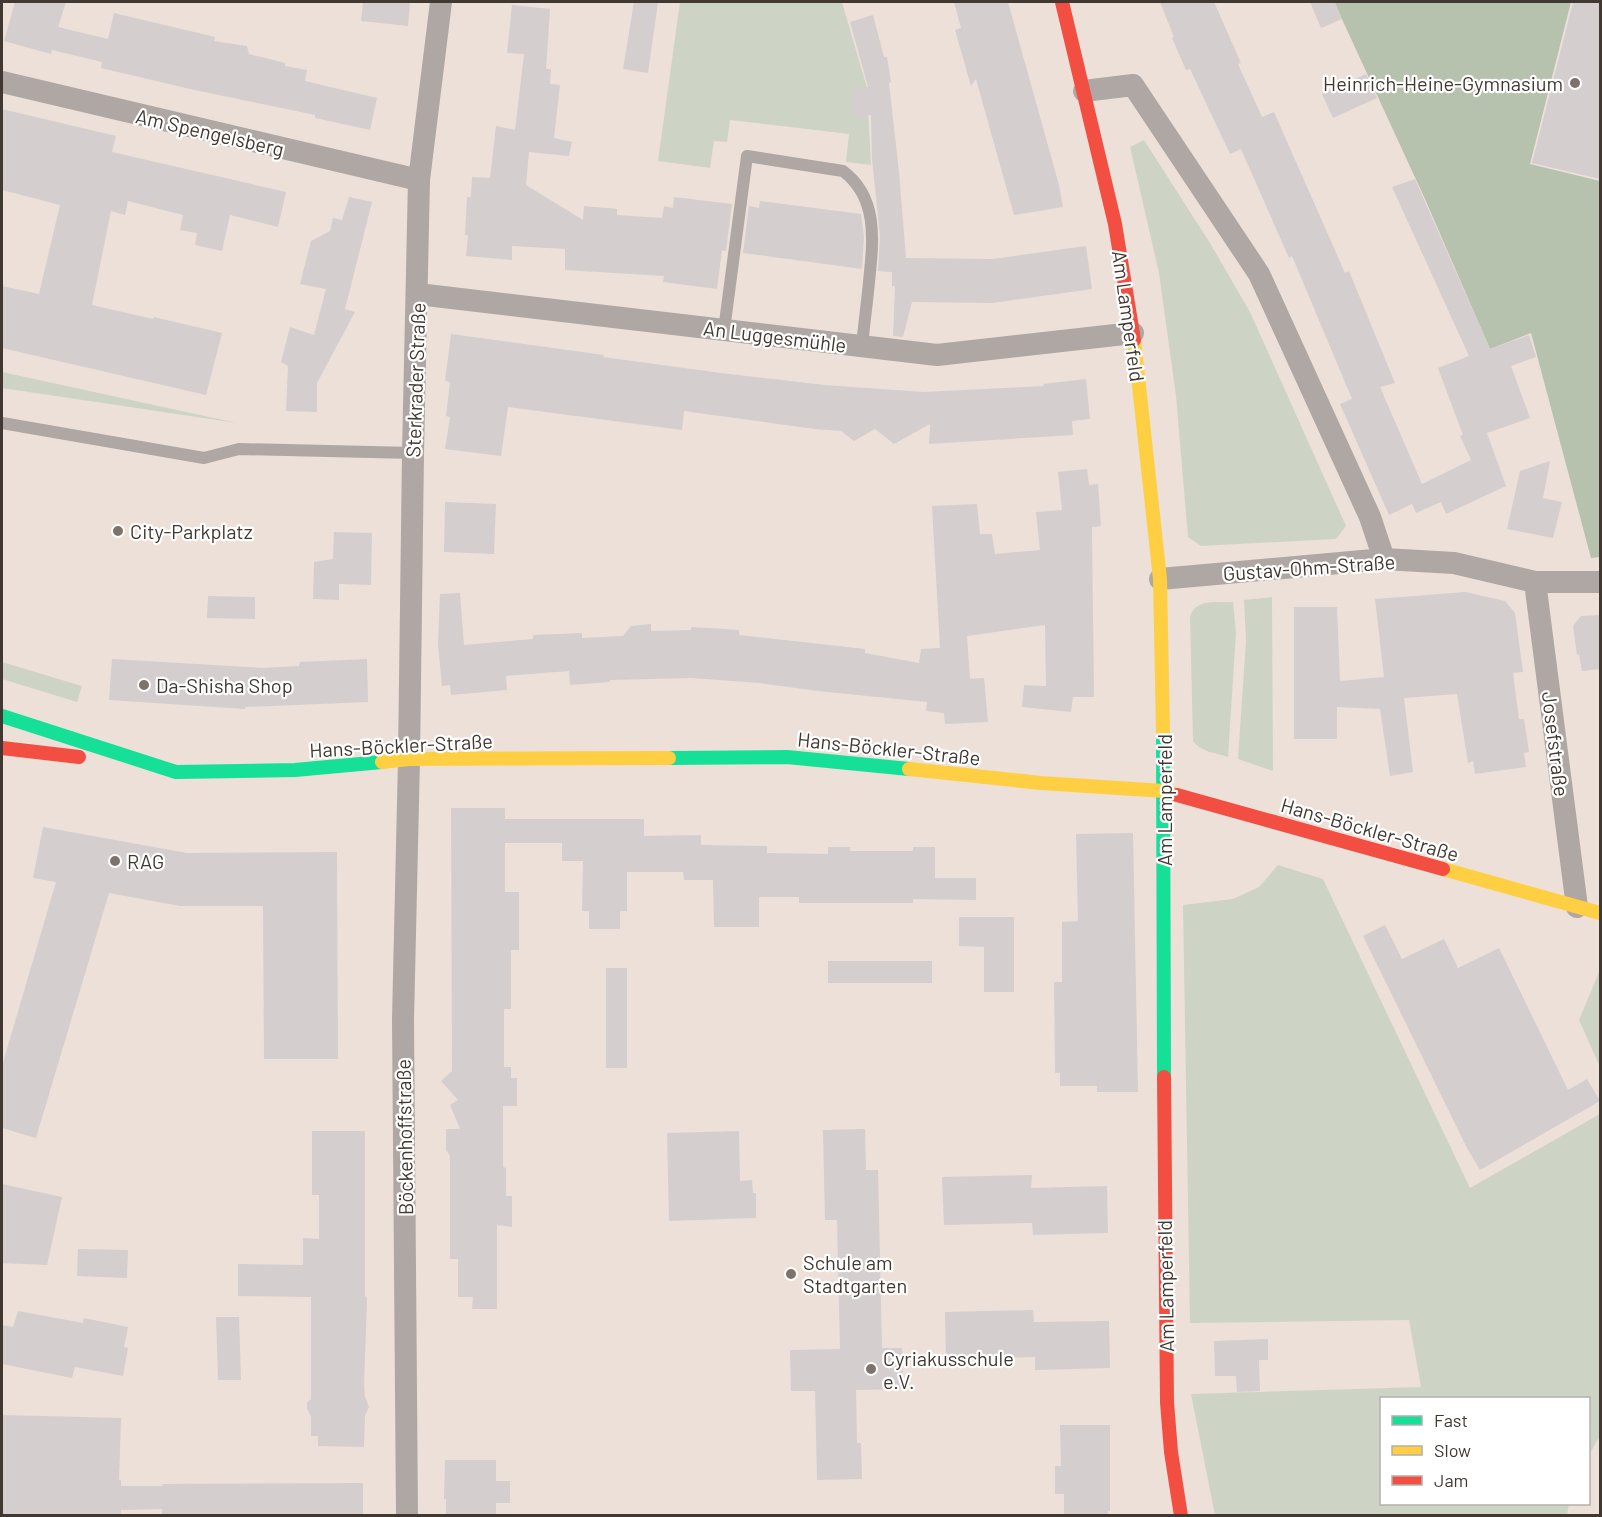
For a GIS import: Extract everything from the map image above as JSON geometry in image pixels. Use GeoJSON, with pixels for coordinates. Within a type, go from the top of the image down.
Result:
{"type":"FeatureCollection","features":[{"type":"Feature","properties":{"kind":"main road","name":"Am Lamperfeld"},"geometry":{"type":"LineString","coordinates":[[1062,2],[1115,224],[1133,333],[1160,579],[1164,791],[1164,1186],[1167,1402],[1171,1452],[1182,1515]]}},
{"type":"Feature","properties":{"kind":"main road","name":"Hans-Böckler-Straße"},"geometry":{"type":"LineString","coordinates":[[2,716],[158,768]]}},
{"type":"Feature","properties":{"kind":"main road","name":"Hans-Böckler-Straße"},"geometry":{"type":"LineString","coordinates":[[2,747],[176,772],[295,770],[409,759],[787,757],[1041,783],[1164,791],[1600,913]]}},
{"type":"Feature","properties":{"kind":"street","name":"Sterkrader Straße"},"geometry":{"type":"LineString","coordinates":[[409,759],[419,180],[441,2]]}},
{"type":"Feature","properties":{"kind":"street","name":"Am Spengelsberg"},"geometry":{"type":"LineString","coordinates":[[2,82],[419,180]]}},
{"type":"Feature","properties":{"kind":"street"},"geometry":{"type":"LineString","coordinates":[[1084,91],[1133,85],[1258,274],[1370,517],[1384,559]]}},
{"type":"Feature","properties":{"kind":"street","name":"An Luggesmühle"},"geometry":{"type":"LineString","coordinates":[[418,294],[937,355],[1133,333]]}},
{"type":"Feature","properties":{"kind":"street","name":"Gustav-Ohm-Straße"},"geometry":{"type":"LineString","coordinates":[[1160,579],[1384,559],[1454,563],[1536,582],[1600,582]]}},
{"type":"Feature","properties":{"kind":"street","name":"Josefstraße"},"geometry":{"type":"LineString","coordinates":[[1536,582],[1577,907]]}},
{"type":"Feature","properties":{"kind":"street","name":"Böckenhoffstraße"},"geometry":{"type":"LineString","coordinates":[[407,1515],[403,1020],[409,759]]}},
{"type":"Feature","properties":{"kind":"lane"},"geometry":{"type":"LineString","coordinates":[[724,330],[747,156],[843,171],[855,180],[870,214],[873,240],[862,346]]}},
{"type":"Feature","properties":{"kind":"lane"},"geometry":{"type":"LineString","coordinates":[[2,423],[204,458],[239,449],[413,453]]}},
{"type":"Feature","properties":{"kind":"green space"},"geometry":{"type":"Polygon","coordinates":[[[680,2],[842,2],[867,88],[871,165],[846,162],[849,134],[730,120],[727,142],[714,141],[710,168],[658,161],[680,2]]]}},
{"type":"Feature","properties":{"kind":"green space"},"geometry":{"type":"Polygon","coordinates":[[[1334,2],[1571,2],[1530,164],[1600,181],[1600,557],[1591,558],[1531,333],[1490,349],[1425,199],[1334,2]]]}},
{"type":"Feature","properties":{"kind":"green space"},"geometry":{"type":"Polygon","coordinates":[[[1144,140],[1210,243],[1250,312],[1346,526],[1336,539],[1201,546],[1188,537],[1176,396],[1159,273],[1130,147],[1144,140]]]}},
{"type":"Feature","properties":{"kind":"green space"},"geometry":{"type":"Polygon","coordinates":[[[2,372],[237,423],[2,388],[2,372]]]}},
{"type":"Feature","properties":{"kind":"green space"},"geometry":{"type":"Polygon","coordinates":[[[1272,597],[1273,771],[1238,759],[1246,640],[1244,600],[1272,597]]]}},
{"type":"Feature","properties":{"kind":"green space"},"geometry":{"type":"Polygon","coordinates":[[[1233,602],[1236,633],[1228,757],[1204,750],[1193,741],[1190,617],[1193,611],[1202,604],[1233,602]]]}},
{"type":"Feature","properties":{"kind":"green space"},"geometry":{"type":"Polygon","coordinates":[[[2,662],[82,686],[77,702],[2,679],[2,662]]]}},
{"type":"Feature","properties":{"kind":"green space"},"geometry":{"type":"Polygon","coordinates":[[[1278,865],[1323,879],[1470,1188],[1600,1114],[1600,1436],[1590,1453],[1590,1397],[1380,1397],[1380,1505],[1569,1505],[1567,1515],[1215,1515],[1191,1394],[1421,1387],[1409,1320],[1190,1323],[1183,905],[1233,899],[1259,887],[1278,865]]]}},
{"type":"Feature","properties":{"kind":"green space"},"geometry":{"type":"Polygon","coordinates":[[[1600,970],[1600,1067],[1579,1020],[1600,970]]]}},
{"type":"Feature","properties":{"kind":"building"},"geometry":{"type":"Polygon","coordinates":[[[15,2],[66,2],[58,27],[108,39],[114,13],[215,37],[214,41],[247,46],[249,54],[285,63],[285,66],[307,70],[305,81],[377,98],[370,130],[315,118],[315,115],[101,68],[102,62],[52,50],[51,54],[4,41],[15,2]]]}},
{"type":"Feature","properties":{"kind":"building"},"geometry":{"type":"Polygon","coordinates":[[[363,2],[410,2],[408,26],[361,21],[363,2]]]}},
{"type":"Feature","properties":{"kind":"building"},"geometry":{"type":"Polygon","coordinates":[[[634,2],[658,2],[648,73],[623,69],[634,2]]]}},
{"type":"Feature","properties":{"kind":"building"},"geometry":{"type":"Polygon","coordinates":[[[954,2],[1008,2],[1059,185],[1063,207],[1014,215],[976,79],[971,86],[955,30],[961,28],[954,2]]]}},
{"type":"Feature","properties":{"kind":"building"},"geometry":{"type":"Polygon","coordinates":[[[1160,2],[1214,2],[1262,117],[1274,112],[1345,273],[1349,271],[1395,383],[1380,387],[1422,484],[1471,460],[1460,436],[1463,435],[1438,368],[1469,356],[1392,187],[1415,179],[1490,349],[1529,335],[1536,357],[1511,366],[1530,418],[1487,433],[1506,486],[1446,514],[1441,502],[1416,513],[1412,504],[1389,515],[1340,404],[1352,399],[1292,256],[1289,258],[1241,149],[1230,154],[1190,69],[1186,70],[1160,2]]]}},
{"type":"Feature","properties":{"kind":"building"},"geometry":{"type":"Polygon","coordinates":[[[1310,2],[1335,2],[1342,19],[1321,28],[1310,2]]]}},
{"type":"Feature","properties":{"kind":"building","name":"Heinrich-Heine-Gymnasium"},"geometry":{"type":"Polygon","coordinates":[[[1573,2],[1600,2],[1600,179],[1532,163],[1573,2]]]}},
{"type":"Feature","properties":{"kind":"building"},"geometry":{"type":"Polygon","coordinates":[[[512,5],[550,9],[546,69],[551,69],[550,84],[560,85],[554,138],[572,142],[569,156],[529,152],[526,185],[583,220],[584,206],[617,209],[617,215],[662,218],[664,206],[673,208],[674,197],[732,204],[726,251],[722,250],[717,289],[663,282],[664,276],[565,270],[565,249],[512,246],[512,260],[466,256],[467,197],[471,197],[472,177],[490,178],[496,126],[515,130],[524,54],[507,53],[512,5]]]}},
{"type":"Feature","properties":{"kind":"building"},"geometry":{"type":"Polygon","coordinates":[[[873,15],[884,57],[887,57],[891,82],[889,83],[906,258],[993,259],[1086,246],[1092,289],[992,303],[912,302],[903,337],[893,336],[895,286],[892,286],[892,272],[878,271],[880,236],[872,159],[871,115],[854,117],[851,89],[868,87],[850,22],[873,15]]]}},
{"type":"Feature","properties":{"kind":"building"},"geometry":{"type":"Polygon","coordinates":[[[1366,74],[1377,98],[1333,118],[1322,94],[1366,74]]]}},
{"type":"Feature","properties":{"kind":"building"},"geometry":{"type":"Polygon","coordinates":[[[2,109],[116,136],[112,152],[286,192],[278,227],[230,215],[222,251],[195,245],[197,233],[180,230],[183,215],[128,201],[125,215],[111,211],[92,305],[222,333],[206,395],[2,348],[2,286],[39,294],[60,205],[2,190],[2,109]]]}},
{"type":"Feature","properties":{"kind":"building"},"geometry":{"type":"Polygon","coordinates":[[[349,197],[372,202],[345,309],[355,312],[317,383],[317,412],[286,411],[288,366],[281,362],[290,327],[314,335],[326,289],[300,284],[311,241],[330,231],[333,218],[342,220],[349,197]]]}},
{"type":"Feature","properties":{"kind":"building"},"geometry":{"type":"Polygon","coordinates":[[[760,201],[861,214],[864,237],[862,269],[743,253],[749,206],[759,208],[760,201]]]}},
{"type":"Feature","properties":{"kind":"building"},"geometry":{"type":"Polygon","coordinates":[[[451,334],[604,355],[603,357],[825,385],[924,392],[1044,386],[1043,384],[1086,379],[1090,419],[1072,421],[1073,435],[929,444],[930,424],[894,444],[875,429],[854,441],[841,431],[684,411],[682,430],[508,407],[501,456],[445,449],[450,417],[446,416],[450,382],[445,381],[451,334]]]}},
{"type":"Feature","properties":{"kind":"building"},"geometry":{"type":"Polygon","coordinates":[[[1550,461],[1543,498],[1562,502],[1553,538],[1507,529],[1520,471],[1550,461]]]}},
{"type":"Feature","properties":{"kind":"building"},"geometry":{"type":"Polygon","coordinates":[[[1087,469],[1089,485],[1098,484],[1101,526],[1092,527],[1094,697],[1073,697],[1071,712],[1022,707],[1024,685],[1046,686],[1045,625],[967,636],[970,679],[984,678],[988,722],[945,724],[944,713],[926,711],[927,702],[759,683],[691,678],[610,680],[610,682],[570,685],[569,671],[506,676],[507,690],[451,695],[450,685],[442,686],[438,644],[440,594],[460,593],[464,645],[533,639],[533,635],[582,633],[582,638],[623,636],[631,626],[651,624],[651,631],[691,630],[691,627],[739,630],[739,635],[865,649],[865,653],[919,663],[921,649],[940,648],[932,506],[977,504],[980,534],[992,534],[995,554],[1040,550],[1036,512],[1062,510],[1058,472],[1087,469]]]}},
{"type":"Feature","properties":{"kind":"building"},"geometry":{"type":"Polygon","coordinates":[[[445,502],[496,504],[494,554],[444,552],[445,502]]]}},
{"type":"Feature","properties":{"kind":"building"},"geometry":{"type":"Polygon","coordinates":[[[334,532],[372,533],[371,585],[339,584],[339,600],[313,599],[314,562],[333,559],[334,532]]]}},
{"type":"Feature","properties":{"kind":"building"},"geometry":{"type":"Polygon","coordinates":[[[1465,592],[1505,601],[1515,613],[1523,672],[1513,673],[1519,719],[1524,719],[1529,752],[1524,753],[1526,767],[1475,774],[1473,761],[1468,763],[1457,694],[1404,698],[1413,772],[1390,776],[1380,709],[1337,707],[1337,739],[1294,739],[1294,607],[1337,607],[1340,681],[1384,677],[1375,599],[1465,592]]]}},
{"type":"Feature","properties":{"kind":"building"},"geometry":{"type":"Polygon","coordinates":[[[208,596],[255,597],[255,619],[207,618],[208,596]]]}},
{"type":"Feature","properties":{"kind":"building"},"geometry":{"type":"Polygon","coordinates":[[[1600,615],[1600,669],[1582,671],[1573,626],[1581,616],[1600,615]]]}},
{"type":"Feature","properties":{"kind":"building"},"geometry":{"type":"Polygon","coordinates":[[[112,659],[263,668],[299,666],[300,662],[367,659],[368,702],[245,707],[245,709],[109,700],[112,659]]]}},
{"type":"Feature","properties":{"kind":"building"},"geometry":{"type":"Polygon","coordinates":[[[451,808],[505,808],[505,819],[644,819],[644,836],[701,835],[701,845],[767,846],[767,853],[828,854],[828,847],[850,847],[850,851],[913,851],[913,847],[935,847],[935,878],[976,878],[976,900],[913,899],[913,903],[799,903],[799,897],[759,897],[759,927],[714,927],[713,880],[684,880],[683,872],[627,872],[627,911],[620,911],[620,929],[589,929],[589,911],[582,911],[583,861],[562,861],[562,843],[505,843],[505,892],[519,892],[519,950],[511,950],[511,1009],[504,1009],[504,1067],[511,1067],[511,1078],[517,1078],[517,1106],[503,1106],[503,1167],[506,1168],[506,1196],[512,1196],[512,1227],[497,1225],[497,1309],[472,1309],[473,1297],[458,1297],[458,1259],[450,1259],[450,1156],[446,1150],[446,1129],[460,1129],[450,1105],[458,1100],[441,1081],[452,1071],[451,808]]]}},
{"type":"Feature","properties":{"kind":"building"},"geometry":{"type":"Polygon","coordinates":[[[43,827],[187,853],[337,852],[338,1059],[264,1059],[263,906],[180,906],[109,893],[36,1138],[2,1128],[2,1066],[56,882],[33,878],[43,827]]]}},
{"type":"Feature","properties":{"kind":"building"},"geometry":{"type":"Polygon","coordinates":[[[1133,833],[1138,1092],[1097,1092],[1097,1086],[1060,1086],[1060,1073],[1055,1073],[1054,982],[1062,982],[1062,922],[1078,921],[1076,834],[1133,833]]]}},
{"type":"Feature","properties":{"kind":"building"},"geometry":{"type":"Polygon","coordinates":[[[959,917],[1014,917],[1014,992],[984,992],[984,947],[959,946],[959,917]]]}},
{"type":"Feature","properties":{"kind":"building"},"geometry":{"type":"Polygon","coordinates":[[[1385,925],[1402,959],[1444,939],[1458,968],[1499,948],[1568,1090],[1587,1079],[1600,1101],[1480,1170],[1363,936],[1385,925]]]}},
{"type":"Feature","properties":{"kind":"building"},"geometry":{"type":"Polygon","coordinates":[[[828,961],[932,961],[932,983],[828,983],[828,961]]]}},
{"type":"Feature","properties":{"kind":"building"},"geometry":{"type":"Polygon","coordinates":[[[606,968],[627,968],[627,1068],[606,1068],[606,968]]]}},
{"type":"Feature","properties":{"kind":"building"},"geometry":{"type":"Polygon","coordinates":[[[865,1129],[866,1170],[878,1170],[882,1348],[902,1348],[903,1389],[856,1390],[857,1443],[861,1443],[862,1479],[817,1480],[815,1391],[791,1391],[790,1350],[840,1349],[837,1220],[825,1220],[823,1130],[865,1129]]]}},
{"type":"Feature","properties":{"kind":"building"},"geometry":{"type":"Polygon","coordinates":[[[312,1131],[365,1131],[365,1296],[367,1298],[364,1387],[369,1407],[365,1416],[364,1447],[318,1446],[318,1436],[311,1436],[311,1417],[307,1403],[311,1399],[311,1297],[238,1296],[238,1264],[303,1265],[303,1238],[319,1239],[319,1195],[312,1195],[312,1131]]]}},
{"type":"Feature","properties":{"kind":"building"},"geometry":{"type":"Polygon","coordinates":[[[739,1131],[740,1181],[752,1180],[753,1193],[756,1193],[756,1218],[669,1221],[667,1133],[739,1131]]]}},
{"type":"Feature","properties":{"kind":"building"},"geometry":{"type":"Polygon","coordinates":[[[1032,1175],[1031,1188],[1107,1186],[1108,1233],[1033,1235],[1032,1223],[944,1225],[942,1177],[1032,1175]]]}},
{"type":"Feature","properties":{"kind":"building"},"geometry":{"type":"Polygon","coordinates":[[[2,1184],[62,1197],[47,1265],[2,1263],[2,1184]]]}},
{"type":"Feature","properties":{"kind":"building"},"geometry":{"type":"Polygon","coordinates":[[[78,1249],[128,1250],[127,1278],[77,1276],[78,1249]]]}},
{"type":"Feature","properties":{"kind":"building"},"geometry":{"type":"Polygon","coordinates":[[[1033,1310],[1034,1322],[1109,1321],[1110,1368],[1035,1370],[1035,1357],[946,1359],[945,1312],[1033,1310]]]}},
{"type":"Feature","properties":{"kind":"building"},"geometry":{"type":"Polygon","coordinates":[[[18,1311],[83,1323],[84,1318],[128,1327],[124,1347],[128,1348],[123,1376],[75,1367],[72,1378],[2,1364],[2,1325],[13,1327],[18,1311]]]}},
{"type":"Feature","properties":{"kind":"building"},"geometry":{"type":"Polygon","coordinates":[[[216,1317],[239,1317],[241,1380],[218,1380],[216,1317]]]}},
{"type":"Feature","properties":{"kind":"building"},"geometry":{"type":"Polygon","coordinates":[[[1268,1339],[1268,1360],[1259,1360],[1260,1391],[1237,1392],[1236,1376],[1215,1376],[1214,1341],[1268,1339]]]}},
{"type":"Feature","properties":{"kind":"building"},"geometry":{"type":"Polygon","coordinates":[[[2,1415],[121,1418],[119,1480],[121,1480],[121,1486],[363,1483],[363,1515],[162,1515],[162,1509],[121,1510],[121,1515],[2,1515],[2,1415]]]}},
{"type":"Feature","properties":{"kind":"building"},"geometry":{"type":"Polygon","coordinates":[[[1060,1425],[1110,1425],[1110,1511],[1108,1515],[1064,1515],[1064,1494],[1055,1494],[1055,1466],[1061,1466],[1060,1425]]]}},
{"type":"Feature","properties":{"kind":"building"},"geometry":{"type":"Polygon","coordinates":[[[445,1460],[496,1460],[496,1481],[510,1481],[510,1503],[496,1503],[496,1515],[446,1515],[445,1460]]]}},
{"type":"Feature","properties":{"kind":"traffic: fast"},"geometry":{"type":"LineString","coordinates":[[2,716],[176,772],[295,770],[382,762]]}},
{"type":"Feature","properties":{"kind":"traffic: fast"},"geometry":{"type":"LineString","coordinates":[[1163,733],[1164,1077]]}},
{"type":"Feature","properties":{"kind":"traffic: fast"},"geometry":{"type":"LineString","coordinates":[[669,758],[787,757],[909,769]]}},
{"type":"Feature","properties":{"kind":"traffic: slow"},"geometry":{"type":"LineString","coordinates":[[1134,340],[1160,579],[1163,733]]}},
{"type":"Feature","properties":{"kind":"traffic: slow"},"geometry":{"type":"LineString","coordinates":[[382,762],[409,759],[669,758]]}},
{"type":"Feature","properties":{"kind":"traffic: slow"},"geometry":{"type":"LineString","coordinates":[[909,769],[1041,783],[1164,791],[1177,795]]}},
{"type":"Feature","properties":{"kind":"traffic: slow"},"geometry":{"type":"LineString","coordinates":[[1443,869],[1600,913]]}},
{"type":"Feature","properties":{"kind":"traffic: jam"},"geometry":{"type":"LineString","coordinates":[[1062,2],[1115,224],[1134,340]]}},
{"type":"Feature","properties":{"kind":"traffic: jam"},"geometry":{"type":"LineString","coordinates":[[2,748],[79,757]]}},
{"type":"Feature","properties":{"kind":"traffic: jam"},"geometry":{"type":"LineString","coordinates":[[1177,795],[1443,869]]}},
{"type":"Feature","properties":{"kind":"traffic: jam"},"geometry":{"type":"LineString","coordinates":[[1164,1077],[1167,1402],[1171,1452],[1181,1516]]}},
{"type":"Feature","properties":{"kind":"place","name":"Heinrich-Heine-Gymnasium"},"geometry":{"type":"Point","coordinates":[1575,83]}},
{"type":"Feature","properties":{"kind":"place","name":"City-Parkplatz"},"geometry":{"type":"Point","coordinates":[118,531]}},
{"type":"Feature","properties":{"kind":"place","name":"Da-Shisha Shop"},"geometry":{"type":"Point","coordinates":[144,685]}},
{"type":"Feature","properties":{"kind":"place","name":"RAG"},"geometry":{"type":"Point","coordinates":[115,861]}},
{"type":"Feature","properties":{"kind":"place","name":"Schule am Stadtgarten"},"geometry":{"type":"Point","coordinates":[791,1274]}},
{"type":"Feature","properties":{"kind":"place","name":"Cyriakusschule e.V."},"geometry":{"type":"Point","coordinates":[871,1369]}}]}
